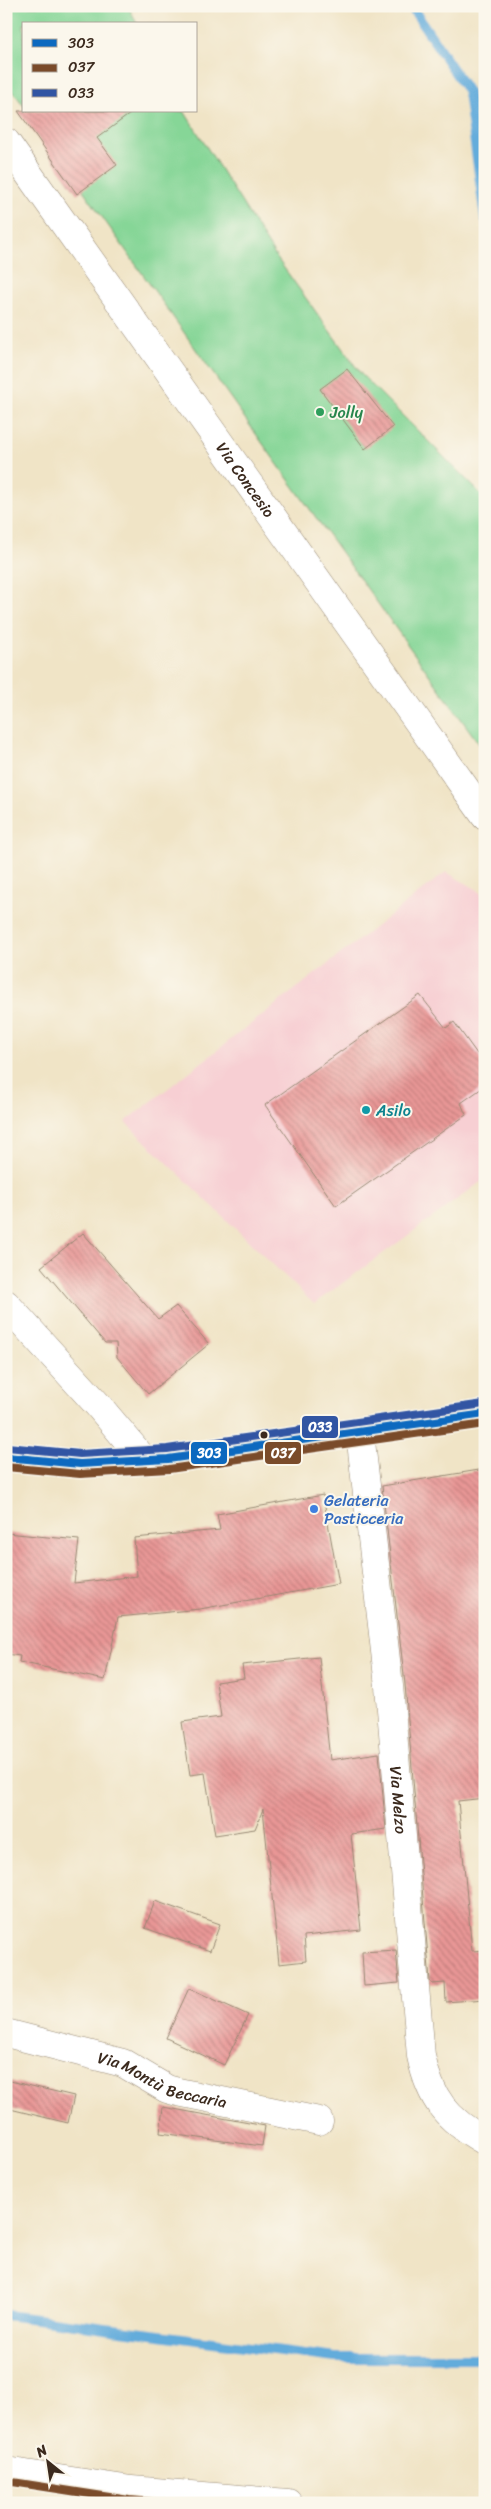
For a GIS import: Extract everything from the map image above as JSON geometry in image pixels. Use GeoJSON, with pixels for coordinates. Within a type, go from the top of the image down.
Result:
{"type":"FeatureCollection","features":[{"type":"Feature","properties":{"kind":"street","name":"Via Concesio"},"geometry":{"type":"LineString","coordinates":[[6,142],[485,816]]}},
{"type":"Feature","properties":{"kind":"street"},"geometry":{"type":"LineString","coordinates":[[6,1304],[97,1404],[145,1461]]}},
{"type":"Feature","properties":{"kind":"street"},"geometry":{"type":"LineString","coordinates":[[6,1457],[80,1464],[145,1461],[360,1433],[485,1414]]}},
{"type":"Feature","properties":{"kind":"street","name":"Via Melzo"},"geometry":{"type":"LineString","coordinates":[[360,1433],[390,1686],[421,2056],[429,2084],[444,2111],[466,2130],[485,2141]]}},
{"type":"Feature","properties":{"kind":"street","name":"Via Montù Beccaria"},"geometry":{"type":"LineString","coordinates":[[6,2033],[97,2054],[124,2063],[162,2086],[178,2092],[319,2121]]}},
{"type":"Feature","properties":{"kind":"street"},"geometry":{"type":"LineString","coordinates":[[6,2472],[102,2486],[241,2501],[288,2503]]}},
{"type":"Feature","properties":{"kind":"shaded area"},"geometry":{"type":"Polygon","coordinates":[[[446,872],[478,890],[485,899],[485,1179],[314,1304],[125,1122],[446,872]]]}},
{"type":"Feature","properties":{"kind":"green space"},"geometry":{"type":"Polygon","coordinates":[[[6,6],[128,6],[136,22],[22,22],[22,103],[6,82],[6,6]]]}},
{"type":"Feature","properties":{"kind":"green space","name":"Jolly"},"geometry":{"type":"Polygon","coordinates":[[[28,112],[185,112],[276,257],[361,374],[485,498],[485,752],[268,451],[28,112]]]}},
{"type":"Feature","properties":{"kind":"building"},"geometry":{"type":"Polygon","coordinates":[[[18,111],[133,112],[97,138],[117,165],[77,194],[18,111]]]}},
{"type":"Feature","properties":{"kind":"building"},"geometry":{"type":"Polygon","coordinates":[[[347,369],[393,427],[365,449],[320,389],[347,369]]]}},
{"type":"Feature","properties":{"kind":"building","name":"Asilo"},"geometry":{"type":"Polygon","coordinates":[[[420,995],[446,1028],[454,1022],[485,1065],[485,1086],[461,1103],[466,1115],[336,1206],[265,1105],[420,995]]]}},
{"type":"Feature","properties":{"kind":"building"},"geometry":{"type":"Polygon","coordinates":[[[83,1233],[158,1319],[176,1306],[209,1344],[148,1394],[117,1357],[116,1343],[105,1343],[41,1267],[83,1233]]]}},
{"type":"Feature","properties":{"kind":"building"},"geometry":{"type":"Polygon","coordinates":[[[485,1469],[485,1798],[458,1801],[472,1951],[485,1950],[485,1999],[446,2002],[445,1983],[432,1984],[430,1981],[405,1684],[382,1486],[485,1469]]]}},
{"type":"Feature","properties":{"kind":"building"},"geometry":{"type":"Polygon","coordinates":[[[323,1495],[339,1584],[200,1609],[118,1617],[105,1680],[19,1662],[20,1656],[6,1654],[6,1533],[79,1540],[74,1583],[137,1576],[134,1538],[220,1530],[217,1514],[323,1495]]]}},
{"type":"Feature","properties":{"kind":"building"},"geometry":{"type":"Polygon","coordinates":[[[319,1657],[330,1760],[379,1753],[386,1829],[351,1834],[361,1930],[304,1936],[306,1961],[279,1964],[263,1809],[255,1829],[215,1835],[205,1773],[190,1775],[182,1722],[221,1717],[216,1682],[244,1678],[242,1665],[319,1657]]]}},
{"type":"Feature","properties":{"kind":"building"},"geometry":{"type":"Polygon","coordinates":[[[155,1901],[220,1924],[210,1951],[145,1928],[155,1901]]]}},
{"type":"Feature","properties":{"kind":"building"},"geometry":{"type":"Polygon","coordinates":[[[396,1950],[399,1983],[364,1986],[362,1952],[396,1950]]]}},
{"type":"Feature","properties":{"kind":"building"},"geometry":{"type":"Polygon","coordinates":[[[189,1988],[248,2015],[224,2065],[166,2038],[189,1988]]]}},
{"type":"Feature","properties":{"kind":"building"},"geometry":{"type":"Polygon","coordinates":[[[6,2080],[74,2096],[68,2123],[6,2108],[6,2080]]]}},
{"type":"Feature","properties":{"kind":"building"},"geometry":{"type":"Polygon","coordinates":[[[163,2107],[265,2126],[262,2146],[160,2133],[163,2107]]]}},
{"type":"Feature","properties":{"kind":"waterway"},"geometry":{"type":"LineString","coordinates":[[411,6],[468,92],[485,218]]}},
{"type":"Feature","properties":{"kind":"waterway"},"geometry":{"type":"LineString","coordinates":[[6,2315],[335,2358],[485,2358]]}},
{"type":"Feature","properties":{"kind":"transit line","name":"033"},"geometry":{"type":"LineString","coordinates":[[7,1447],[80,1454],[167,1449],[484,1404]]}},
{"type":"Feature","properties":{"kind":"transit line","name":"303"},"geometry":{"type":"LineString","coordinates":[[6,1457],[80,1464],[168,1459],[485,1414]]}},
{"type":"Feature","properties":{"kind":"transit line","name":"037"},"geometry":{"type":"LineString","coordinates":[[6,1467],[80,1474],[169,1469],[485,1424]]}},
{"type":"Feature","properties":{"kind":"transit line","name":"037"},"geometry":{"type":"LineString","coordinates":[[6,2481],[129,2500],[164,2503]]}},
{"type":"Feature","properties":{"kind":"place","name":"Jolly"},"geometry":{"type":"Point","coordinates":[320,412]}},
{"type":"Feature","properties":{"kind":"place","name":"Asilo"},"geometry":{"type":"Point","coordinates":[366,1110]}},
{"type":"Feature","properties":{"kind":"place","name":"Gelateria Pasticceria"},"geometry":{"type":"Point","coordinates":[314,1509]}}]}
